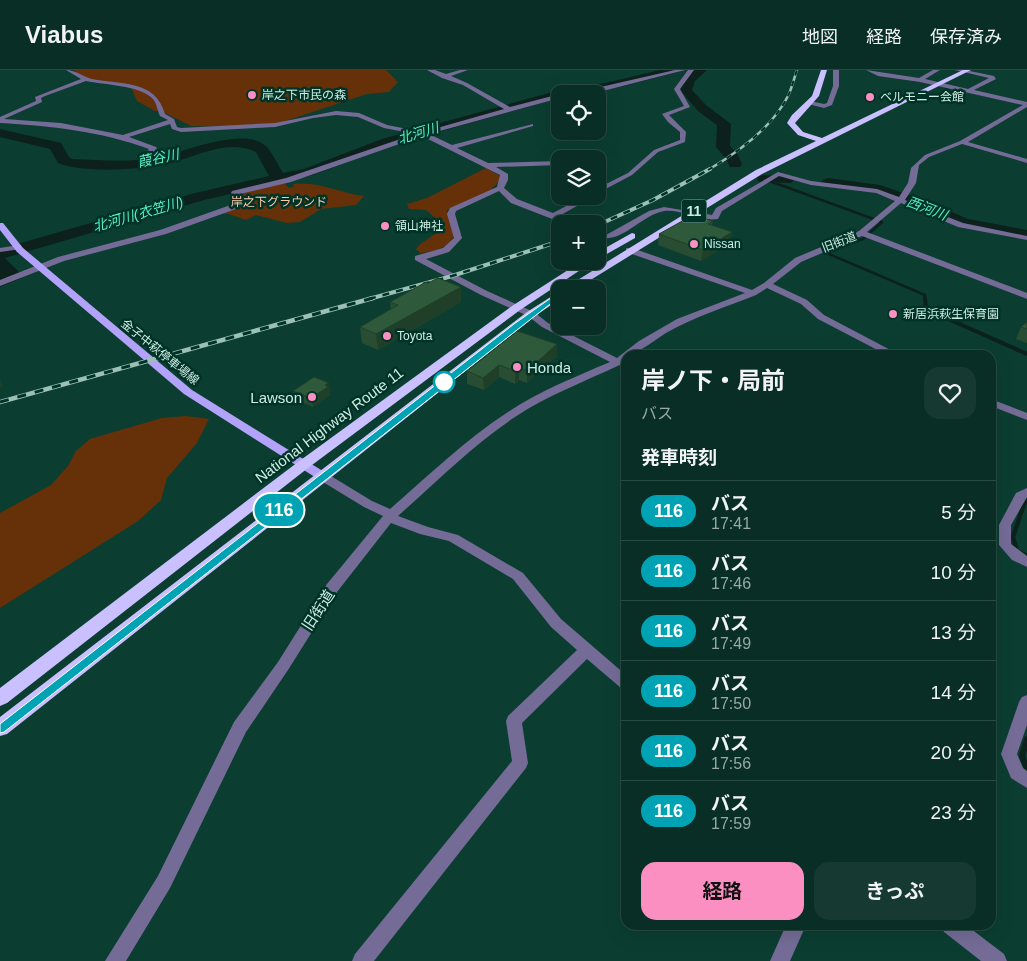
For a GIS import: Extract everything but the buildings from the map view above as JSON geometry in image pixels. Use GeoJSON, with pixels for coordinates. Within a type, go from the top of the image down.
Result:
{"type":"FeatureCollection","features":[{"type":"Feature","properties":{"kind":"highway"},"geometry":{"type":"LineString","coordinates":[[821,140],[796,131],[790,123],[810,103],[820,88],[824,70]]}},
{"type":"Feature","properties":{"kind":"highway","name":"11"},"geometry":{"type":"LineString","coordinates":[[709,191],[748,167],[852,127],[963,71]]}},
{"type":"Feature","properties":{"kind":"highway","name":"11"},"geometry":{"type":"LineString","coordinates":[[582,280],[759,172],[821,140]]}},
{"type":"Feature","properties":{"kind":"highway","name":"11"},"geometry":{"type":"LineString","coordinates":[[661,220],[694,200]]}},
{"type":"Feature","properties":{"kind":"highway"},"geometry":{"type":"LineString","coordinates":[[606,251],[644,230]]}},
{"type":"Feature","properties":{"kind":"highway","name":"National Highway Route 11"},"geometry":{"type":"LineString","coordinates":[[0,698],[303,465],[516,308],[575,270]]}},
{"type":"Feature","properties":{"kind":"highway"},"geometry":{"type":"LineString","coordinates":[[0,728],[322,476],[551,300]]}},
{"type":"Feature","properties":{"kind":"main road","name":"金子中萩停車場線"},"geometry":{"type":"LineString","coordinates":[[0,225],[19,248],[39,267],[188,392],[322,476]]}},
{"type":"Feature","properties":{"kind":"street"},"geometry":{"type":"LineString","coordinates":[[69,70],[86,79],[140,88],[153,96],[159,104],[162,115],[172,121],[174,128],[187,131],[275,125],[336,112],[359,115],[386,127],[420,133],[487,165],[504,174],[504,180],[500,188],[453,210],[451,214],[458,238],[454,245],[440,252],[418,258],[484,293],[532,314],[545,325],[621,356]]}},
{"type":"Feature","properties":{"kind":"street"},"geometry":{"type":"LineString","coordinates":[[430,70],[465,84],[508,109]]}},
{"type":"Feature","properties":{"kind":"street"},"geometry":{"type":"LineString","coordinates":[[444,77],[465,70]]}},
{"type":"Feature","properties":{"kind":"street"},"geometry":{"type":"LineString","coordinates":[[600,85],[662,70]]}},
{"type":"Feature","properties":{"kind":"street"},"geometry":{"type":"LineString","coordinates":[[606,88],[682,70]]}},
{"type":"Feature","properties":{"kind":"street"},"geometry":{"type":"LineString","coordinates":[[606,186],[635,170],[656,151],[683,141],[685,134],[683,130],[667,119],[665,114],[687,106],[677,89],[692,70]]}},
{"type":"Feature","properties":{"kind":"street"},"geometry":{"type":"LineString","coordinates":[[810,103],[824,106],[830,104],[836,86],[836,70]]}},
{"type":"Feature","properties":{"kind":"street"},"geometry":{"type":"LineString","coordinates":[[869,70],[878,74],[920,80],[1027,104]]}},
{"type":"Feature","properties":{"kind":"street"},"geometry":{"type":"LineString","coordinates":[[920,80],[937,70]]}},
{"type":"Feature","properties":{"kind":"street"},"geometry":{"type":"LineString","coordinates":[[963,71],[994,78],[968,91]]}},
{"type":"Feature","properties":{"kind":"street"},"geometry":{"type":"LineString","coordinates":[[0,120],[40,101],[37,98],[43,95],[86,79]]}},
{"type":"Feature","properties":{"kind":"street"},"geometry":{"type":"LineString","coordinates":[[0,283],[39,267],[194,222],[244,203],[235,193],[288,180],[420,133],[551,97]]}},
{"type":"Feature","properties":{"kind":"street","name":"旧街道"},"geometry":{"type":"LineString","coordinates":[[633,350],[680,321],[753,293],[767,285],[798,260],[866,235],[876,220],[893,208],[902,198],[912,183],[914,168],[917,164],[935,152],[962,142],[1027,104]]}},
{"type":"Feature","properties":{"kind":"street"},"geometry":{"type":"LineString","coordinates":[[0,120],[60,125],[123,136],[154,148],[149,152],[162,158]]}},
{"type":"Feature","properties":{"kind":"street"},"geometry":{"type":"LineString","coordinates":[[123,136],[172,121]]}},
{"type":"Feature","properties":{"kind":"street"},"geometry":{"type":"LineString","coordinates":[[450,148],[531,125]]}},
{"type":"Feature","properties":{"kind":"street"},"geometry":{"type":"LineString","coordinates":[[962,142],[1027,161]]}},
{"type":"Feature","properties":{"kind":"street"},"geometry":{"type":"LineString","coordinates":[[487,165],[551,163]]}},
{"type":"Feature","properties":{"kind":"street"},"geometry":{"type":"LineString","coordinates":[[606,238],[660,210],[678,210],[703,217],[715,217],[720,210],[778,174],[812,183],[877,191],[902,198],[961,225],[1027,238]]}},
{"type":"Feature","properties":{"kind":"street"},"geometry":{"type":"LineString","coordinates":[[500,188],[514,201],[551,215]]}},
{"type":"Feature","properties":{"kind":"street"},"geometry":{"type":"LineString","coordinates":[[555,215],[574,205]]}},
{"type":"Feature","properties":{"kind":"street"},"geometry":{"type":"LineString","coordinates":[[866,235],[1027,296]]}},
{"type":"Feature","properties":{"kind":"street"},"geometry":{"type":"LineString","coordinates":[[0,250],[19,248]]}},
{"type":"Feature","properties":{"kind":"street"},"geometry":{"type":"LineString","coordinates":[[629,250],[753,293]]}},
{"type":"Feature","properties":{"kind":"street"},"geometry":{"type":"LineString","coordinates":[[767,285],[804,302],[821,318],[885,350]]}},
{"type":"Feature","properties":{"kind":"street","name":"旧街道"},"geometry":{"type":"LineString","coordinates":[[116,961],[164,882],[240,727],[283,666],[332,588],[373,534],[464,451],[511,415],[541,397],[621,358]]}},
{"type":"Feature","properties":{"kind":"street"},"geometry":{"type":"LineString","coordinates":[[996,404],[1027,417]]}},
{"type":"Feature","properties":{"kind":"street"},"geometry":{"type":"LineString","coordinates":[[322,476],[391,516],[426,531],[453,538],[518,576],[556,623],[621,680]]}},
{"type":"Feature","properties":{"kind":"street"},"geometry":{"type":"LineString","coordinates":[[1027,492],[1020,496],[1005,525],[1005,545],[1016,557],[1027,562]]}},
{"type":"Feature","properties":{"kind":"street"},"geometry":{"type":"LineString","coordinates":[[362,961],[520,763],[514,721],[587,650]]}},
{"type":"Feature","properties":{"kind":"street"},"geometry":{"type":"LineString","coordinates":[[1027,702],[1009,754],[1017,773],[1027,780]]}},
{"type":"Feature","properties":{"kind":"street"},"geometry":{"type":"LineString","coordinates":[[780,961],[794,930]]}},
{"type":"Feature","properties":{"kind":"street"},"geometry":{"type":"LineString","coordinates":[[957,930],[997,961]]}},
{"type":"Feature","properties":{"kind":"green space","name":"岸之下市民の森"},"geometry":{"type":"Polygon","coordinates":[[[73,70],[386,70],[398,82],[389,92],[367,94],[264,128],[191,126],[161,111],[155,111],[137,101],[131,87],[86,78],[73,70]]]}},
{"type":"Feature","properties":{"kind":"green space"},"geometry":{"type":"Polygon","coordinates":[[[486,168],[500,176],[499,182],[492,188],[493,190],[447,210],[454,235],[452,239],[440,248],[420,253],[416,249],[439,231],[440,222],[426,210],[409,209],[407,204],[427,198],[486,168]]]}},
{"type":"Feature","properties":{"kind":"green space","name":"岸之下グラウンド"},"geometry":{"type":"Polygon","coordinates":[[[284,183],[289,188],[294,187],[293,184],[312,184],[364,196],[356,205],[321,209],[300,222],[287,223],[256,215],[246,220],[222,213],[246,205],[249,201],[241,193],[284,183]]]}},
{"type":"Feature","properties":{"kind":"green space"},"geometry":{"type":"Polygon","coordinates":[[[186,416],[209,419],[197,443],[167,478],[161,500],[138,521],[0,608],[0,513],[51,485],[68,466],[76,451],[90,439],[162,418],[186,416]]]}},
{"type":"Feature","properties":{"kind":"waterway","name":"北河川"},"geometry":{"type":"LineString","coordinates":[[606,87],[674,70]]}},
{"type":"Feature","properties":{"kind":"waterway","name":"西河川"},"geometry":{"type":"LineString","coordinates":[[701,70],[690,80],[686,90],[702,108],[724,124],[723,147],[733,158],[735,164]]}},
{"type":"Feature","properties":{"kind":"waterway","name":"葭谷川"},"geometry":{"type":"LineString","coordinates":[[0,254],[200,196],[308,172],[387,142],[551,96]]}},
{"type":"Feature","properties":{"kind":"waterway","name":"葭谷川"},"geometry":{"type":"LineString","coordinates":[[0,133],[56,146],[63,160],[70,163],[134,165],[162,161],[209,146],[240,143],[253,145],[261,149],[278,178]]}},
{"type":"Feature","properties":{"kind":"waterway"},"geometry":{"type":"LineString","coordinates":[[764,179],[882,222],[863,239],[831,250],[829,254],[925,295],[925,298]]}},
{"type":"Feature","properties":{"kind":"waterway","name":"西河川"},"geometry":{"type":"LineString","coordinates":[[764,179],[786,180]]}},
{"type":"Feature","properties":{"kind":"waterway","name":"西河川"},"geometry":{"type":"LineString","coordinates":[[828,183],[875,188],[918,203],[964,223],[1027,235]]}},
{"type":"Feature","properties":{"kind":"waterway","name":"北河川(衣笠川)"},"geometry":{"type":"LineString","coordinates":[[0,262],[13,275],[0,281]]}},
{"type":"Feature","properties":{"kind":"waterway"},"geometry":{"type":"LineString","coordinates":[[925,298],[926,309],[1027,354]]}},
{"type":"Feature","properties":{"kind":"waterway"},"geometry":{"type":"LineString","coordinates":[[1027,501],[1024,504],[1013,537],[1017,551],[1027,556]]}},
{"type":"Feature","properties":{"kind":"waterway"},"geometry":{"type":"LineString","coordinates":[[1027,739],[1022,756],[1027,768]]}},
{"type":"Feature","properties":{"kind":"railway"},"geometry":{"type":"LineString","coordinates":[[708,170],[742,148],[773,119],[791,90],[797,70]]}},
{"type":"Feature","properties":{"kind":"railway"},"geometry":{"type":"LineString","coordinates":[[606,221],[653,200],[710,169]]}},
{"type":"Feature","properties":{"kind":"railway"},"geometry":{"type":"LineString","coordinates":[[369,299],[452,276],[551,244]]}},
{"type":"Feature","properties":{"kind":"railway"},"geometry":{"type":"LineString","coordinates":[[0,402],[373,298]]}},
{"type":"Feature","properties":{"kind":"bus line","name":"116"},"geometry":{"type":"LineString","coordinates":[[0,728],[322,476],[551,300]]}},
{"type":"Feature","properties":{"kind":"place","name":"岸之下市民の森"},"geometry":{"type":"Point","coordinates":[252,95]}},
{"type":"Feature","properties":{"kind":"place","name":"ベルモニー会館"},"geometry":{"type":"Point","coordinates":[870,97]}},
{"type":"Feature","properties":{"kind":"place","name":"領山神社"},"geometry":{"type":"Point","coordinates":[385,226]}},
{"type":"Feature","properties":{"kind":"place","name":"Nissan"},"geometry":{"type":"Point","coordinates":[694,244]}},
{"type":"Feature","properties":{"kind":"place","name":"新居浜萩生保育園"},"geometry":{"type":"Point","coordinates":[893,314]}},
{"type":"Feature","properties":{"kind":"place","name":"Toyota"},"geometry":{"type":"Point","coordinates":[387,336]}},
{"type":"Feature","properties":{"kind":"place","name":"Honda"},"geometry":{"type":"Point","coordinates":[517,367]}},
{"type":"Feature","properties":{"kind":"place","name":"Lawson"},"geometry":{"type":"Point","coordinates":[312,397]}}]}
